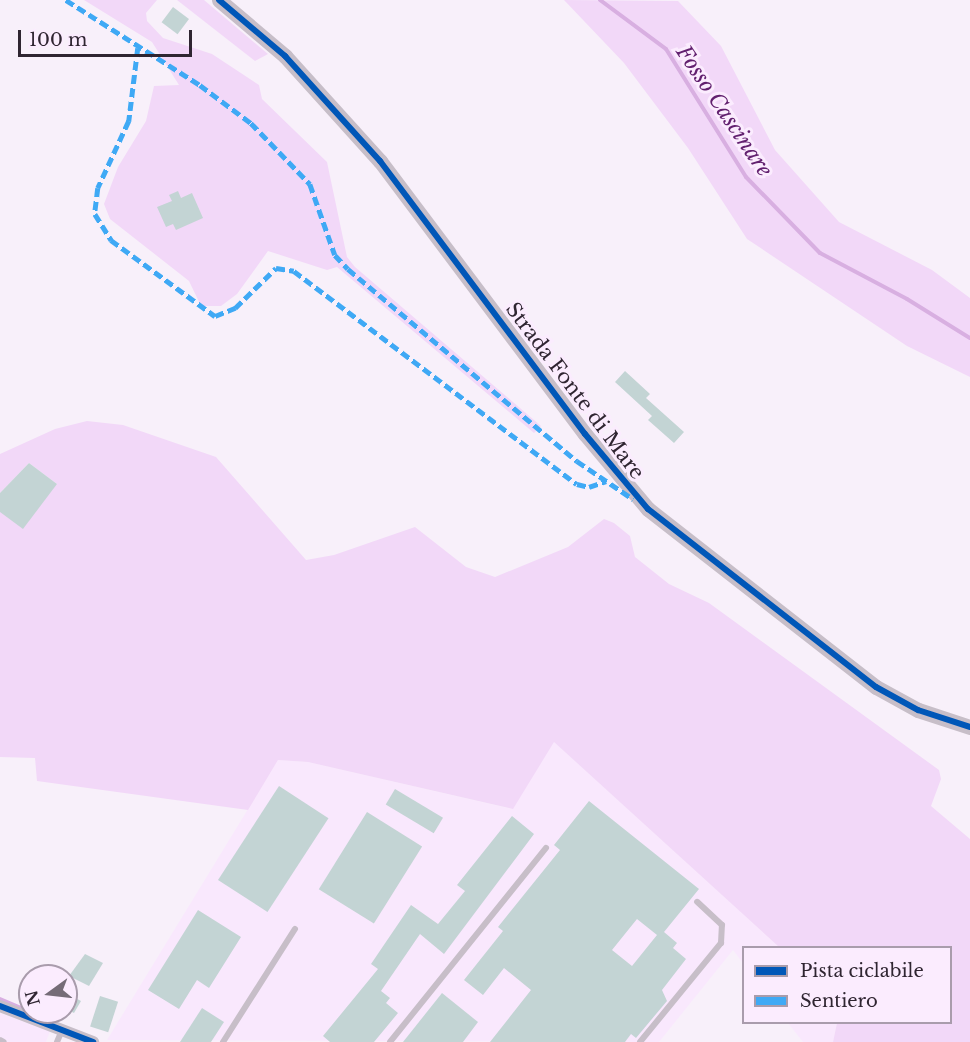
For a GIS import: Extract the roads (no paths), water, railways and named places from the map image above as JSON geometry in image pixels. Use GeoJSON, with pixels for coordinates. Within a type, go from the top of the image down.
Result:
{"type":"FeatureCollection","features":[{"type":"Feature","properties":{"kind":"street","name":"Strada Fonte di Mare"},"geometry":{"type":"LineString","coordinates":[[219,0],[285,56],[381,161],[606,461],[648,509],[876,687],[918,710],[970,727]]}},
{"type":"Feature","properties":{"kind":"street"},"geometry":{"type":"LineString","coordinates":[[0,1006],[93,1042]]}},
{"type":"Feature","properties":{"kind":"lane"},"geometry":{"type":"LineString","coordinates":[[390,1042],[546,848]]}},
{"type":"Feature","properties":{"kind":"lane"},"geometry":{"type":"LineString","coordinates":[[640,1042],[721,943],[718,917],[697,902]]}},
{"type":"Feature","properties":{"kind":"lane"},"geometry":{"type":"LineString","coordinates":[[223,1042],[295,929]]}},
{"type":"Feature","properties":{"kind":"lane"},"geometry":{"type":"LineString","coordinates":[[57,1042],[62,1030]]}},
{"type":"Feature","properties":{"kind":"lane"},"geometry":{"type":"LineString","coordinates":[[0,1040],[4,1042]]}},
{"type":"Feature","properties":{"kind":"waterway","name":"Fosso Cascinare"},"geometry":{"type":"LineString","coordinates":[[600,0],[666,49],[746,177],[820,253],[907,299],[970,338]]}},
{"type":"Feature","properties":{"kind":"waterway"},"geometry":{"type":"LineString","coordinates":[[0,999],[18,1007]]}}]}
